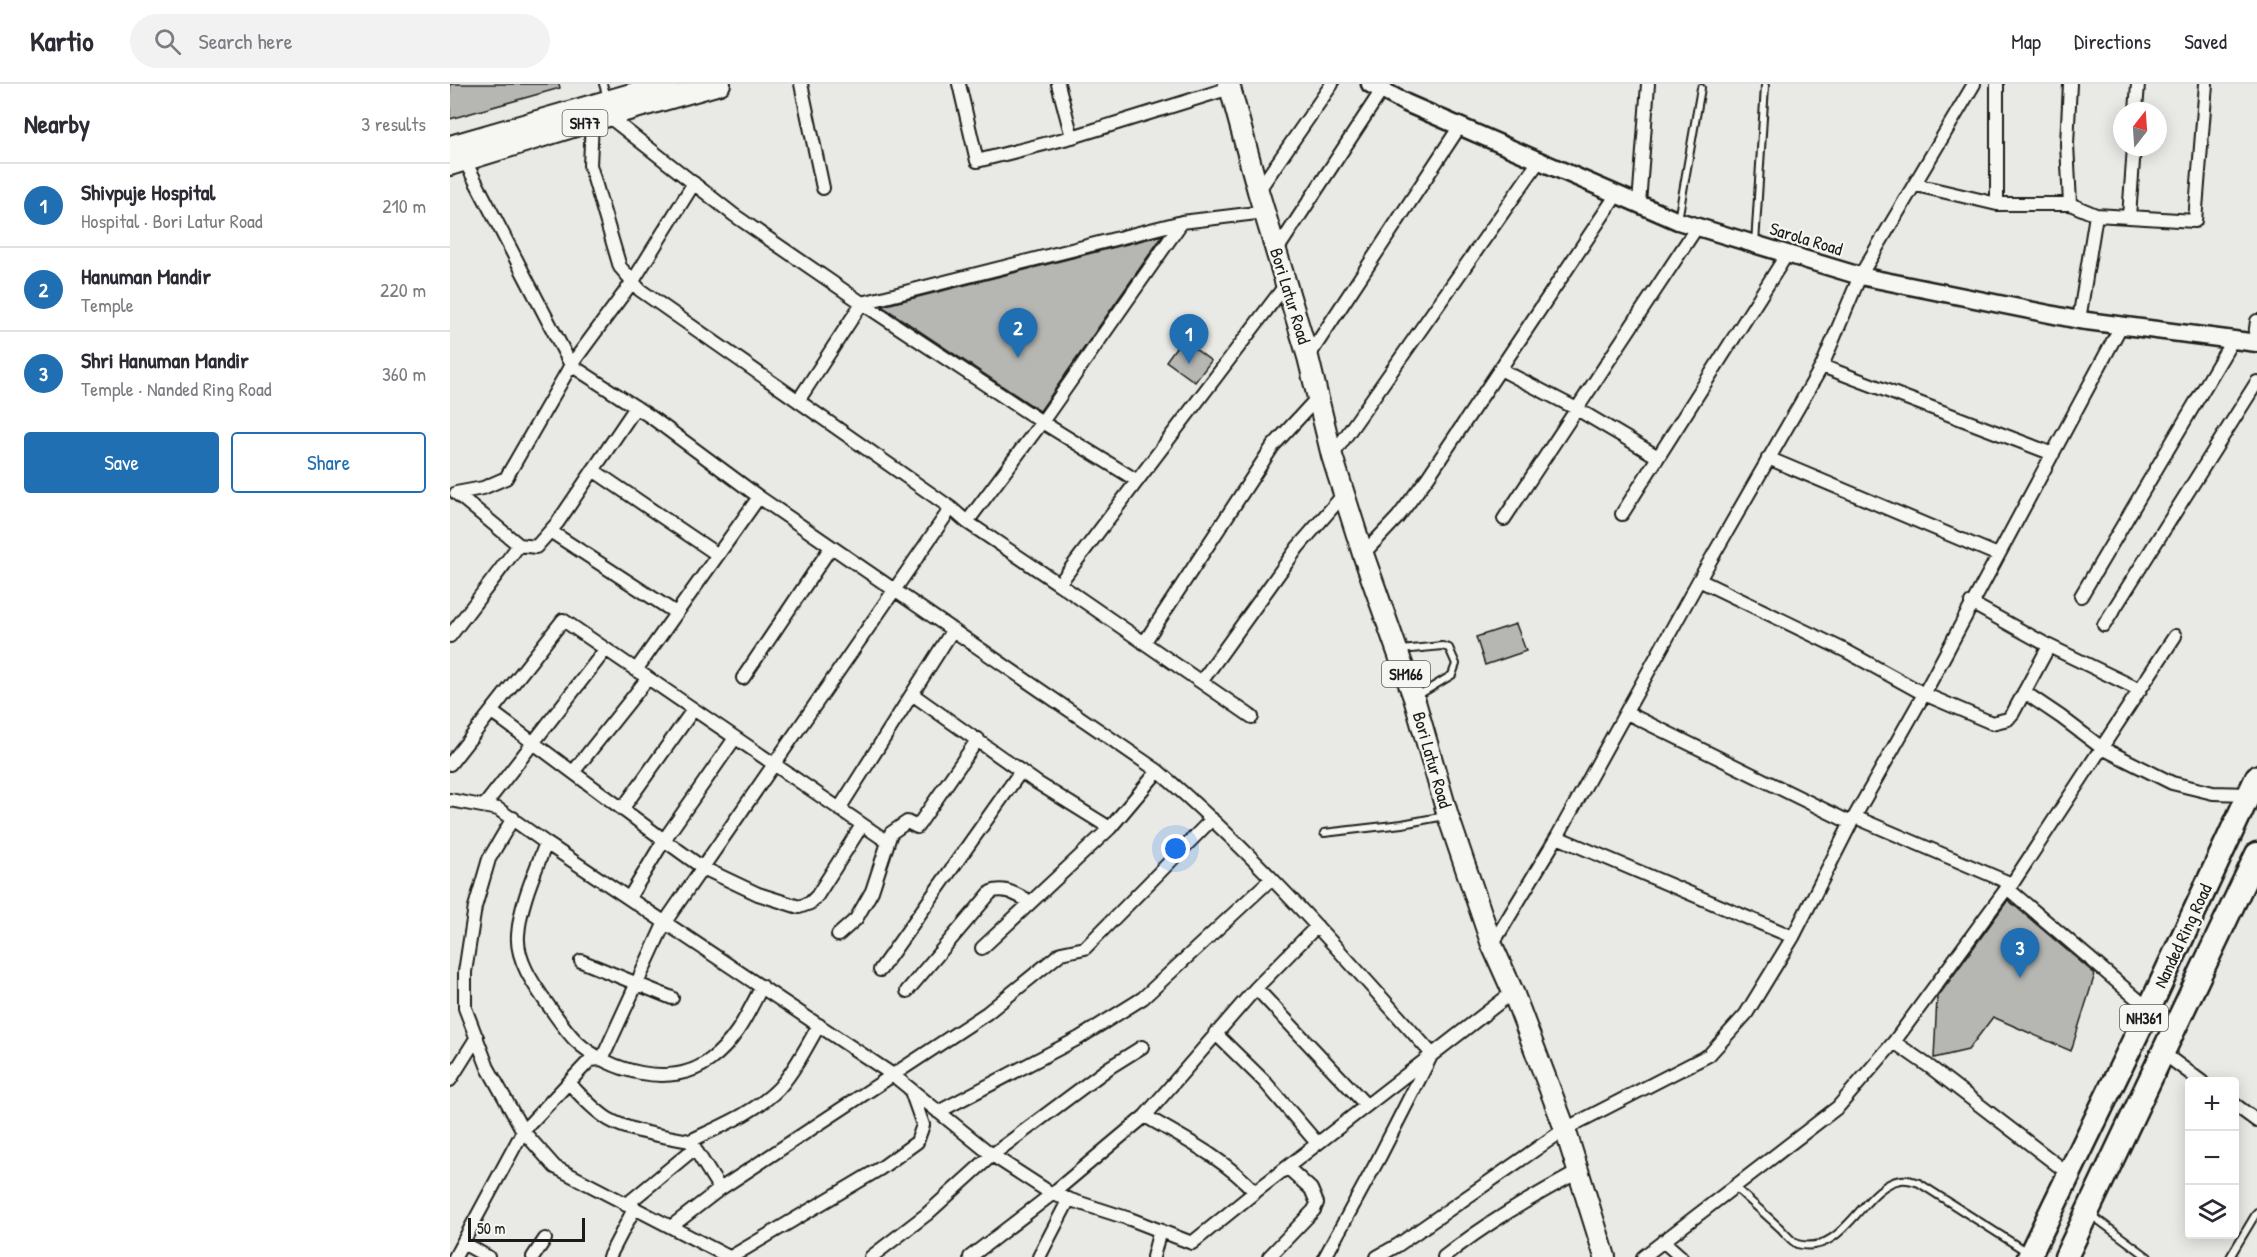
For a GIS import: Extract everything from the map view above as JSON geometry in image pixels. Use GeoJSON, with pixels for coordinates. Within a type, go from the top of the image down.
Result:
{"type":"FeatureCollection","features":[{"type":"Feature","properties":{"kind":"highway","name":"Nanded Ring Road"},"geometry":{"type":"LineString","coordinates":[[2030,1255],[2149,1009],[2253,785]]}},
{"type":"Feature","properties":{"kind":"highway","name":"NH361"},"geometry":{"type":"LineString","coordinates":[[2066,1257],[2257,854]]}},
{"type":"Feature","properties":{"kind":"main road","name":"SH77"},"geometry":{"type":"LineString","coordinates":[[457,163],[603,105],[666,84]]}},
{"type":"Feature","properties":{"kind":"main road","name":"SH77"},"geometry":{"type":"LineString","coordinates":[[450,146],[603,105],[720,84]]}},
{"type":"Feature","properties":{"kind":"main road","name":"Bori Latur Road"},"geometry":{"type":"LineString","coordinates":[[1229,86],[1319,396],[1332,456],[1414,698],[1448,816],[1492,945],[1513,992],[1565,1130],[1605,1257]]}},
{"type":"Feature","properties":{"kind":"main road","name":"Sarola Road"},"geometry":{"type":"LineString","coordinates":[[1376,87],[1678,221],[1860,276],[2079,320],[2256,343]]}},
{"type":"Feature","properties":{"kind":"street"},"geometry":{"type":"LineString","coordinates":[[801,84],[823,188]]}},
{"type":"Feature","properties":{"kind":"street"},"geometry":{"type":"LineString","coordinates":[[959,84],[977,161],[1072,137],[1229,86]]}},
{"type":"Feature","properties":{"kind":"street"},"geometry":{"type":"LineString","coordinates":[[1058,84],[1072,137]]}},
{"type":"Feature","properties":{"kind":"street"},"geometry":{"type":"LineString","coordinates":[[1258,191],[1332,84]]}},
{"type":"Feature","properties":{"kind":"street"},"geometry":{"type":"LineString","coordinates":[[1639,204],[1648,84]]}},
{"type":"Feature","properties":{"kind":"street"},"geometry":{"type":"LineString","coordinates":[[1492,945],[1557,837],[1821,366],[1860,276],[1974,84]]}},
{"type":"Feature","properties":{"kind":"street"},"geometry":{"type":"LineString","coordinates":[[1997,84],[1997,204]]}},
{"type":"Feature","properties":{"kind":"street"},"geometry":{"type":"LineString","coordinates":[[2070,84],[2067,144],[2070,204]]}},
{"type":"Feature","properties":{"kind":"street"},"geometry":{"type":"LineString","coordinates":[[2137,102],[2138,84]]}},
{"type":"Feature","properties":{"kind":"street"},"geometry":{"type":"LineString","coordinates":[[1916,185],[1997,204],[2070,204],[2096,215],[2195,221],[2206,84]]}},
{"type":"Feature","properties":{"kind":"street"},"geometry":{"type":"LineString","coordinates":[[1277,250],[1376,87]]}},
{"type":"Feature","properties":{"kind":"street"},"geometry":{"type":"LineString","coordinates":[[1136,480],[1042,422],[734,215],[603,105],[590,165],[620,267],[640,290],[968,522],[1252,717]]}},
{"type":"Feature","properties":{"kind":"street"},"geometry":{"type":"LineString","coordinates":[[1308,357],[1460,126]]}},
{"type":"Feature","properties":{"kind":"street"},"geometry":{"type":"LineString","coordinates":[[2129,217],[2133,156]]}},
{"type":"Feature","properties":{"kind":"street"},"geometry":{"type":"LineString","coordinates":[[1332,456],[1539,160]]}},
{"type":"Feature","properties":{"kind":"street"},"geometry":{"type":"LineString","coordinates":[[457,163],[571,365],[636,407],[892,590],[1158,771],[1212,819],[1317,926],[1432,1054]]}},
{"type":"Feature","properties":{"kind":"street"},"geometry":{"type":"LineString","coordinates":[[452,496],[483,488],[506,478],[571,365],[633,281],[694,183]]}},
{"type":"Feature","properties":{"kind":"street"},"geometry":{"type":"LineString","coordinates":[[1364,554],[1398,517],[1617,194]]}},
{"type":"Feature","properties":{"kind":"street"},"geometry":{"type":"LineString","coordinates":[[798,401],[862,303],[1182,222],[1265,212]]}},
{"type":"Feature","properties":{"kind":"street"},"geometry":{"type":"LineString","coordinates":[[2079,320],[2096,215]]}},
{"type":"Feature","properties":{"kind":"street"},"geometry":{"type":"LineString","coordinates":[[968,522],[1042,422],[1182,222]]}},
{"type":"Feature","properties":{"kind":"street"},"geometry":{"type":"LineString","coordinates":[[1504,519],[1697,227]]}},
{"type":"Feature","properties":{"kind":"street"},"geometry":{"type":"LineString","coordinates":[[1622,514],[1787,254]]}},
{"type":"Feature","properties":{"kind":"street"},"geometry":{"type":"LineString","coordinates":[[1059,584],[1287,283]]}},
{"type":"Feature","properties":{"kind":"street"},"geometry":{"type":"LineString","coordinates":[[2256,343],[2257,321]]}},
{"type":"Feature","properties":{"kind":"street"},"geometry":{"type":"LineString","coordinates":[[1377,1257],[1565,1130],[1709,1055],[1746,1014],[1793,937],[1853,820],[1924,694],[2121,326]]}},
{"type":"Feature","properties":{"kind":"street"},"geometry":{"type":"LineString","coordinates":[[2081,596],[2232,341]]}},
{"type":"Feature","properties":{"kind":"street"},"geometry":{"type":"LineString","coordinates":[[1821,366],[2053,454]]}},
{"type":"Feature","properties":{"kind":"street"},"geometry":{"type":"LineString","coordinates":[[1500,369],[1577,409],[1658,457]]}},
{"type":"Feature","properties":{"kind":"street"},"geometry":{"type":"LineString","coordinates":[[2104,625],[2257,382]]}},
{"type":"Feature","properties":{"kind":"street"},"geometry":{"type":"LineString","coordinates":[[1144,643],[1273,446],[1319,396]]}},
{"type":"Feature","properties":{"kind":"street"},"geometry":{"type":"LineString","coordinates":[[452,496],[519,545],[536,547],[550,531],[636,407]]}},
{"type":"Feature","properties":{"kind":"street"},"geometry":{"type":"LineString","coordinates":[[1768,458],[1998,555]]}},
{"type":"Feature","properties":{"kind":"street"},"geometry":{"type":"LineString","coordinates":[[593,470],[718,555]]}},
{"type":"Feature","properties":{"kind":"street"},"geometry":{"type":"LineString","coordinates":[[1201,682],[1298,547],[1345,493]]}},
{"type":"Feature","properties":{"kind":"street"},"geometry":{"type":"LineString","coordinates":[[636,670],[759,497]]}},
{"type":"Feature","properties":{"kind":"street"},"geometry":{"type":"LineString","coordinates":[[602,1059],[665,921],[892,590],[951,508]]}},
{"type":"Feature","properties":{"kind":"street"},"geometry":{"type":"LineString","coordinates":[[550,531],[676,613]]}},
{"type":"Feature","properties":{"kind":"street"},"geometry":{"type":"LineString","coordinates":[[450,636],[519,545]]}},
{"type":"Feature","properties":{"kind":"street"},"geometry":{"type":"LineString","coordinates":[[742,678],[831,547]]}},
{"type":"Feature","properties":{"kind":"street"},"geometry":{"type":"LineString","coordinates":[[1699,580],[1846,651],[1924,694],[1992,723],[2008,719],[2049,646]]}},
{"type":"Feature","properties":{"kind":"street"},"geometry":{"type":"LineString","coordinates":[[1971,603],[2049,646],[2140,690]]}},
{"type":"Feature","properties":{"kind":"street"},"geometry":{"type":"LineString","coordinates":[[450,764],[563,620],[888,842]]}},
{"type":"Feature","properties":{"kind":"street"},"geometry":{"type":"LineString","coordinates":[[839,809],[952,631]]}},
{"type":"Feature","properties":{"kind":"street"},"geometry":{"type":"LineString","coordinates":[[1643,1257],[1838,1107],[1894,1042],[2010,886],[2175,636]]}},
{"type":"Feature","properties":{"kind":"street"},"geometry":{"type":"LineString","coordinates":[[484,806],[606,649]]}},
{"type":"Feature","properties":{"kind":"street"},"geometry":{"type":"LineString","coordinates":[[574,771],[648,678]]}},
{"type":"Feature","properties":{"kind":"street"},"geometry":{"type":"LineString","coordinates":[[2024,692],[2102,748],[2172,783],[2213,793],[2253,785]]}},
{"type":"Feature","properties":{"kind":"street"},"geometry":{"type":"LineString","coordinates":[[912,694],[1021,771],[1110,828]]}},
{"type":"Feature","properties":{"kind":"street"},"geometry":{"type":"LineString","coordinates":[[623,808],[693,710]]}},
{"type":"Feature","properties":{"kind":"street"},"geometry":{"type":"LineString","coordinates":[[492,711],[703,868],[758,894],[799,908],[810,903],[817,896],[862,825]]}},
{"type":"Feature","properties":{"kind":"street"},"geometry":{"type":"LineString","coordinates":[[1627,713],[1853,820],[2010,886],[2149,1009]]}},
{"type":"Feature","properties":{"kind":"street"},"geometry":{"type":"LineString","coordinates":[[629,898],[664,840],[735,738]]}},
{"type":"Feature","properties":{"kind":"street"},"geometry":{"type":"LineString","coordinates":[[838,935],[856,919],[872,891],[891,833],[908,822],[917,827],[978,739]]}},
{"type":"Feature","properties":{"kind":"street"},"geometry":{"type":"LineString","coordinates":[[880,970],[1021,771]]}},
{"type":"Feature","properties":{"kind":"street"},"geometry":{"type":"LineString","coordinates":[[982,948],[1110,828],[1158,771]]}},
{"type":"Feature","properties":{"kind":"street"},"geometry":{"type":"LineString","coordinates":[[450,800],[498,809],[513,818],[546,843],[893,1075],[992,1155],[1052,1194],[1192,1243],[1513,992]]}},
{"type":"Feature","properties":{"kind":"street"},"geometry":{"type":"LineString","coordinates":[[513,818],[489,859],[475,907],[465,972],[465,1008],[488,1068],[523,1131],[555,1167],[730,1257],[881,1168],[916,1142],[923,1125],[911,1089]]}},
{"type":"Feature","properties":{"kind":"street"},"geometry":{"type":"LineString","coordinates":[[672,1226],[720,1189],[987,1013],[1061,953],[1085,948],[1212,819]]}},
{"type":"Feature","properties":{"kind":"street"},"geometry":{"type":"LineString","coordinates":[[1557,837],[1793,937]]}},
{"type":"Feature","properties":{"kind":"street"},"geometry":{"type":"LineString","coordinates":[[546,843],[526,894],[518,935],[520,957],[544,1000],[563,1026],[577,1042],[602,1059],[616,1066],[652,1075],[686,1073],[710,1061],[729,1042],[744,1022],[762,986]]}},
{"type":"Feature","properties":{"kind":"street"},"geometry":{"type":"LineString","coordinates":[[938,1112],[1079,1038],[1143,998],[1271,879]]}},
{"type":"Feature","properties":{"kind":"street"},"geometry":{"type":"LineString","coordinates":[[907,991],[992,892],[999,889],[1007,890],[1031,903]]}},
{"type":"Feature","properties":{"kind":"street"},"geometry":{"type":"LineString","coordinates":[[970,1257],[1052,1194],[1145,1116],[1215,1033],[1317,926]]}},
{"type":"Feature","properties":{"kind":"street"},"geometry":{"type":"LineString","coordinates":[[581,961],[672,998]]}},
{"type":"Feature","properties":{"kind":"street"},"geometry":{"type":"LineString","coordinates":[[1256,988],[1366,1105]]}},
{"type":"Feature","properties":{"kind":"street"},"geometry":{"type":"LineString","coordinates":[[609,1257],[630,1207],[692,1145],[743,1115],[778,1089],[819,1024]]}},
{"type":"Feature","properties":{"kind":"street"},"geometry":{"type":"LineString","coordinates":[[1215,1033],[1264,1081],[1317,1143]]}},
{"type":"Feature","properties":{"kind":"street"},"geometry":{"type":"LineString","coordinates":[[450,1080],[477,1037]]}},
{"type":"Feature","properties":{"kind":"street"},"geometry":{"type":"LineString","coordinates":[[1894,1042],[1930,1066],[2069,1174]]}},
{"type":"Feature","properties":{"kind":"street"},"geometry":{"type":"LineString","coordinates":[[870,1257],[927,1214],[992,1155],[1110,1067],[1142,1047]]}},
{"type":"Feature","properties":{"kind":"street"},"geometry":{"type":"LineString","coordinates":[[2163,1053],[2195,1077]]}},
{"type":"Feature","properties":{"kind":"street"},"geometry":{"type":"LineString","coordinates":[[1325,1257],[1432,1054]]}},
{"type":"Feature","properties":{"kind":"street"},"geometry":{"type":"LineString","coordinates":[[455,1257],[523,1131],[590,1060],[602,1059]]}},
{"type":"Feature","properties":{"kind":"street"},"geometry":{"type":"LineString","coordinates":[[569,1083],[609,1120],[692,1145],[720,1189]]}},
{"type":"Feature","properties":{"kind":"street"},"geometry":{"type":"LineString","coordinates":[[2239,1107],[2257,1121]]}},
{"type":"Feature","properties":{"kind":"street"},"geometry":{"type":"LineString","coordinates":[[1145,1116],[1212,1156],[1243,1179],[1255,1192]]}},
{"type":"Feature","properties":{"kind":"street"},"geometry":{"type":"LineString","coordinates":[[1269,1257],[1314,1210],[1317,1203],[1311,1189],[1287,1167]]}},
{"type":"Feature","properties":{"kind":"street"},"geometry":{"type":"LineString","coordinates":[[1444,1257],[1464,1241],[1537,1194],[1578,1172]]}},
{"type":"Feature","properties":{"kind":"street"},"geometry":{"type":"LineString","coordinates":[[1042,1256],[1069,1199]]}},
{"type":"Feature","properties":{"kind":"street"},"geometry":{"type":"LineString","coordinates":[[1153,1257],[1160,1230]]}},
{"type":"Feature","properties":{"kind":"street"},"geometry":{"type":"LineString","coordinates":[[533,1257],[545,1239]]}},
{"type":"Feature","properties":{"kind":"street"},"geometry":{"type":"LineString","coordinates":[[1663,1241],[1681,1257]]}},
{"type":"Feature","properties":{"kind":"street"},"geometry":{"type":"LineString","coordinates":[[463,1243],[488,1257]]}},
{"type":"Feature","properties":{"kind":"lane"},"geometry":{"type":"LineString","coordinates":[[1755,244],[1765,86]]}},
{"type":"Feature","properties":{"kind":"lane"},"geometry":{"type":"LineString","coordinates":[[1678,221],[1701,88]]}},
{"type":"Feature","properties":{"kind":"lane"},"geometry":{"type":"LineString","coordinates":[[1397,651],[1442,646],[1449,648],[1456,664],[1452,675],[1414,698]]}},
{"type":"Feature","properties":{"kind":"lane"},"geometry":{"type":"LineString","coordinates":[[1324,833],[1448,816]]}},
{"type":"Feature","properties":{"kind":"lane"},"geometry":{"type":"LineString","coordinates":[[1735,1186],[1796,1244],[1821,1247],[1837,1239],[1847,1230],[1888,1185],[1899,1180],[1908,1180],[1919,1183],[2030,1255]]}},
{"type":"Feature","properties":{"kind":"lane"},"geometry":{"type":"LineString","coordinates":[[2087,1212],[2148,1257]]}},
{"type":"Feature","properties":{"kind":"lane"},"geometry":{"type":"LineString","coordinates":[[2230,1257],[2257,1212]]}},
{"type":"Feature","properties":{"kind":"building"},"geometry":{"type":"Polygon","coordinates":[[[450,84],[559,84],[560,88],[450,119],[450,84]]]}},
{"type":"Feature","properties":{"kind":"building"},"geometry":{"type":"Polygon","coordinates":[[[1163,235],[1040,411],[882,306],[1163,235]]]}},
{"type":"Feature","properties":{"kind":"building"},"geometry":{"type":"Polygon","coordinates":[[[1182,339],[1211,361],[1195,382],[1166,361],[1182,339]]]}},
{"type":"Feature","properties":{"kind":"building"},"geometry":{"type":"Polygon","coordinates":[[[1516,624],[1526,651],[1485,665],[1476,637],[1516,624]]]}},
{"type":"Feature","properties":{"kind":"building"},"geometry":{"type":"Polygon","coordinates":[[[2008,900],[2095,974],[2071,1051],[1993,1017],[1968,1050],[1934,1058],[1937,998],[2008,900]]]}},
{"type":"Feature","properties":{"kind":"place","name":"Hanuman Mandir"},"geometry":{"type":"Point","coordinates":[1018,358]}},
{"type":"Feature","properties":{"kind":"place","name":"Shivpuje Hospital"},"geometry":{"type":"Point","coordinates":[1189,364]}},
{"type":"Feature","properties":{"kind":"place","name":"Shri Hanuman Mandir"},"geometry":{"type":"Point","coordinates":[2020,978]}}]}
